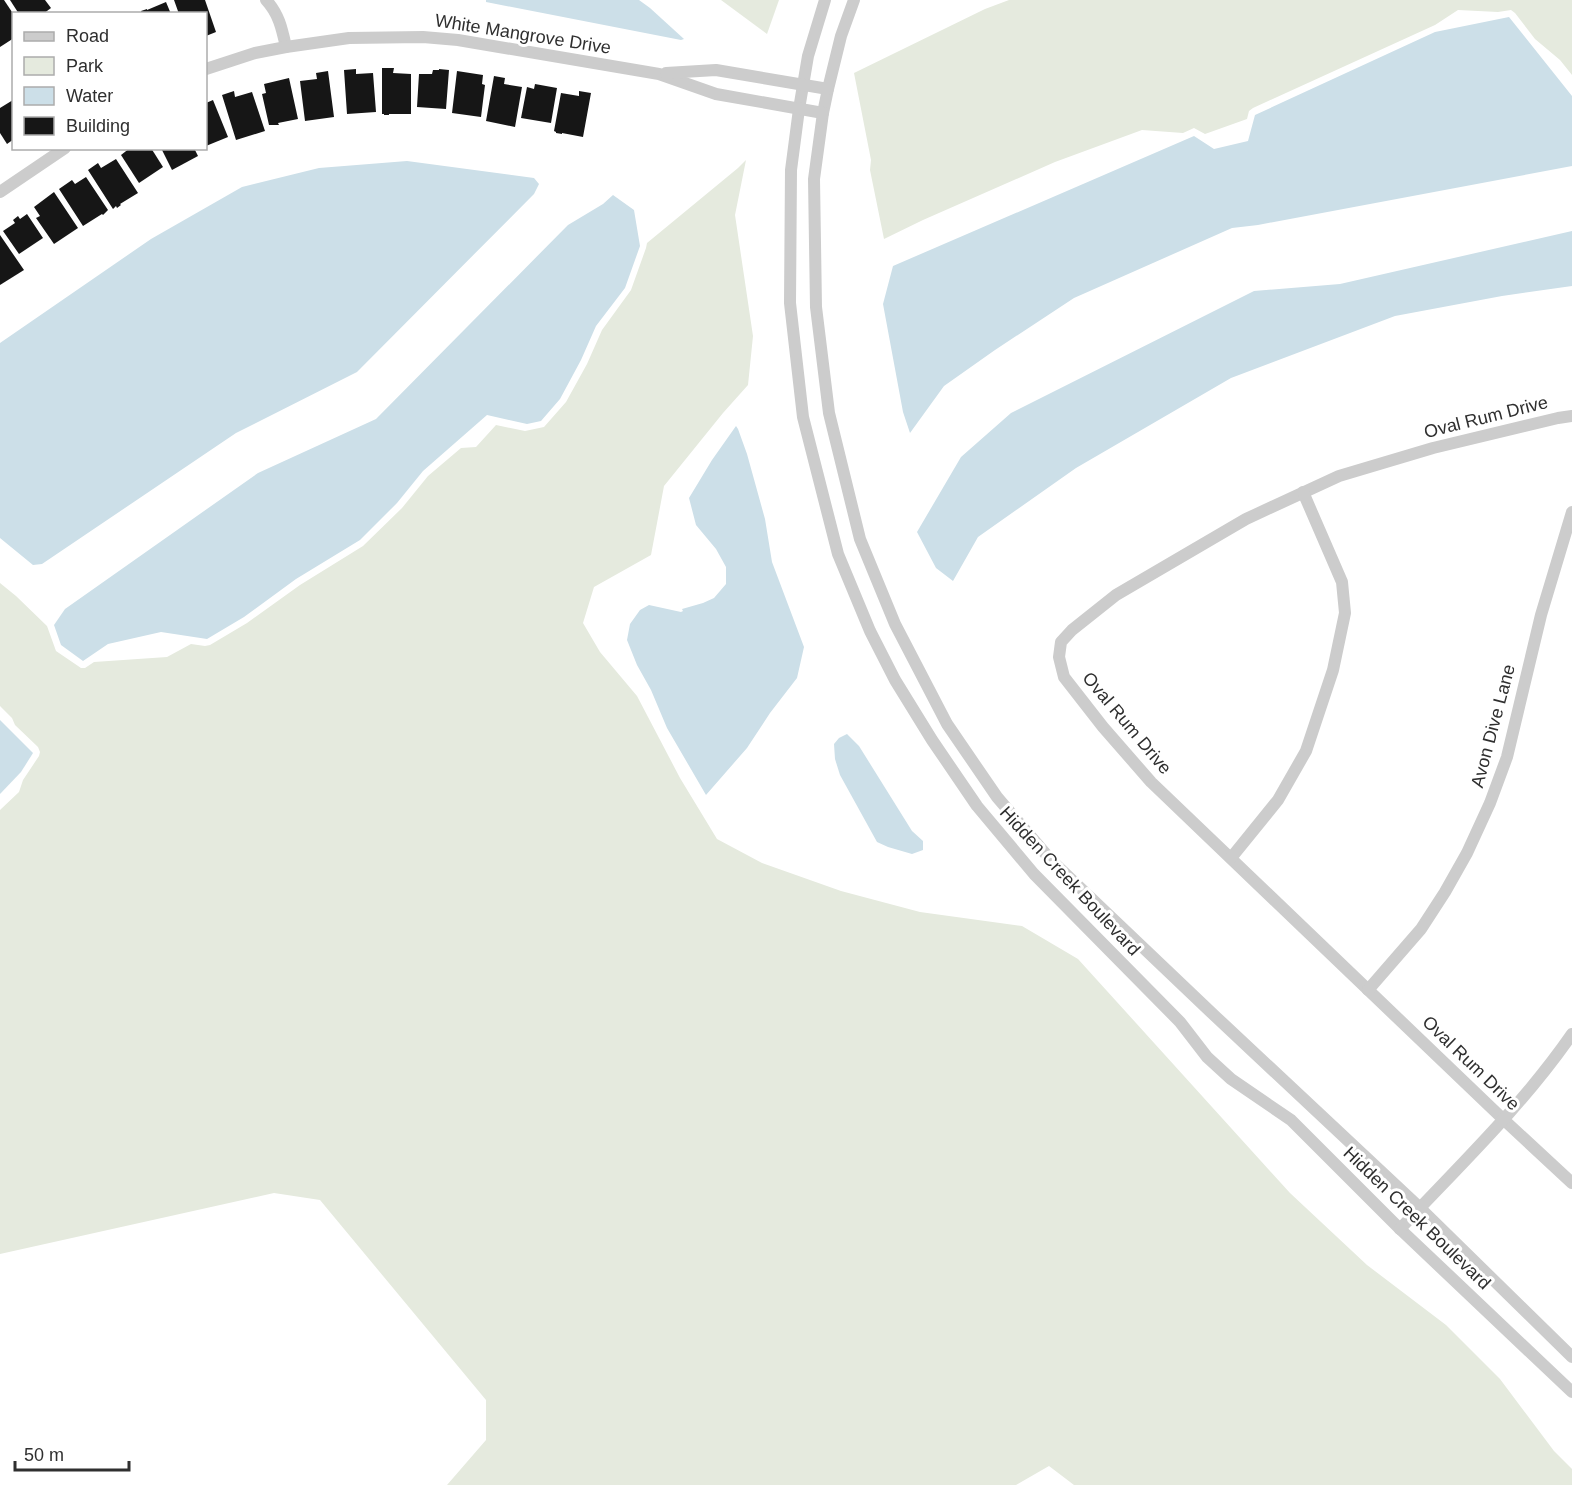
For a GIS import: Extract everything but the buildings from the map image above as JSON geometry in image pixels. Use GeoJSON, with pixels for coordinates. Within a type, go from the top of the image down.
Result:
{"type":"FeatureCollection","features":[{"type":"Feature","properties":{"kind":"street"},"geometry":{"type":"LineString","coordinates":[[266,0],[281,24],[286,46]]}},
{"type":"Feature","properties":{"kind":"street","name":"Hidden Creek Boulevard"},"geometry":{"type":"LineString","coordinates":[[825,0],[802,84],[791,170],[790,303],[803,417],[838,554],[870,631],[896,680],[932,740],[977,806],[1034,874],[1180,1022],[1207,1057],[1231,1079],[1291,1120],[1400,1229],[1572,1392]]}},
{"type":"Feature","properties":{"kind":"street","name":"Hidden Creek Boulevard"},"geometry":{"type":"LineString","coordinates":[[854,0],[841,36],[828,89],[814,179],[816,295],[829,413],[860,539],[895,624],[946,724],[997,797],[1050,859],[1420,1208],[1572,1357]]}},
{"type":"Feature","properties":{"kind":"street","name":"White Mangrove Drive"},"geometry":{"type":"LineString","coordinates":[[207,69],[286,46],[349,38],[447,39],[659,74],[716,94],[823,113]]}},
{"type":"Feature","properties":{"kind":"street","name":"White Mangrove Drive"},"geometry":{"type":"LineString","coordinates":[[659,74],[716,70],[828,89]]}},
{"type":"Feature","properties":{"kind":"street"},"geometry":{"type":"LineString","coordinates":[[0,192],[62,150]]}},
{"type":"Feature","properties":{"kind":"street","name":"Oval Rum Drive"},"geometry":{"type":"LineString","coordinates":[[1572,416],[1432,448],[1339,476],[1303,492],[1246,519],[1116,594],[1072,630],[1061,642],[1059,657],[1064,677],[1103,727],[1151,782],[1572,1183]]}},
{"type":"Feature","properties":{"kind":"street"},"geometry":{"type":"LineString","coordinates":[[1231,858],[1278,800],[1306,751],[1333,670],[1345,613],[1342,582],[1303,492]]}},
{"type":"Feature","properties":{"kind":"street","name":"Avon Dive Lane"},"geometry":{"type":"LineString","coordinates":[[1368,990],[1427,920],[1467,853],[1490,804],[1507,757],[1540,615],[1572,512]]}},
{"type":"Feature","properties":{"kind":"street"},"geometry":{"type":"LineString","coordinates":[[1400,1229],[1503,1119],[1553,1062],[1572,1034]]}},
{"type":"Feature","properties":{"kind":"green space"},"geometry":{"type":"Polygon","coordinates":[[[721,0],[779,0],[767,34],[721,0]]]}},
{"type":"Feature","properties":{"kind":"green space"},"geometry":{"type":"Polygon","coordinates":[[[1009,0],[1572,0],[1572,75],[1560,60],[1535,39],[1511,10],[1498,12],[1458,10],[1435,25],[1253,108],[1249,111],[1247,119],[1205,134],[1194,128],[1183,133],[1142,130],[1055,162],[884,239],[854,73],[985,9],[1009,0]]]}},
{"type":"Feature","properties":{"kind":"green space"},"geometry":{"type":"Polygon","coordinates":[[[746,160],[735,215],[753,336],[748,385],[664,486],[651,555],[594,587],[583,623],[600,652],[637,696],[680,778],[717,839],[762,863],[841,891],[920,912],[1022,926],[1078,959],[1290,1193],[1367,1265],[1446,1325],[1500,1379],[1554,1451],[1572,1469],[1572,1485],[1074,1485],[1049,1466],[1016,1485],[447,1485],[486,1440],[486,1400],[320,1200],[274,1193],[0,1254],[0,810],[19,792],[23,780],[40,752],[0,706],[0,583],[47,626],[56,651],[81,668],[94,662],[167,657],[191,644],[210,645],[363,546],[402,508],[428,476],[461,448],[476,447],[496,425],[525,431],[544,427],[566,402],[602,330],[631,290],[647,243],[746,160]]]}},
{"type":"Feature","properties":{"kind":"water"},"geometry":{"type":"Polygon","coordinates":[[[486,0],[639,0],[684,39],[486,2],[486,0]]]}},
{"type":"Feature","properties":{"kind":"water"},"geometry":{"type":"Polygon","coordinates":[[[1509,17],[1572,96],[1572,166],[1232,228],[1074,298],[944,386],[910,433],[903,412],[883,304],[893,266],[1194,136],[1214,149],[1248,141],[1255,115],[1435,32],[1509,17]]]}},
{"type":"Feature","properties":{"kind":"water"},"geometry":{"type":"Polygon","coordinates":[[[407,161],[534,178],[539,184],[534,194],[357,372],[236,433],[42,564],[33,565],[0,538],[0,343],[151,239],[242,187],[319,168],[407,161]]]}},
{"type":"Feature","properties":{"kind":"water"},"geometry":{"type":"Polygon","coordinates":[[[613,195],[634,210],[640,246],[625,288],[596,326],[560,399],[541,421],[527,424],[487,415],[423,471],[397,503],[360,540],[296,579],[244,617],[207,639],[161,632],[108,644],[83,661],[61,645],[54,625],[65,609],[258,473],[376,419],[568,225],[603,204],[613,195]]]}},
{"type":"Feature","properties":{"kind":"water"},"geometry":{"type":"Polygon","coordinates":[[[1572,231],[1572,286],[1502,296],[1395,316],[1231,378],[1076,468],[978,537],[953,581],[936,568],[917,532],[961,457],[1011,413],[1254,291],[1340,284],[1572,231]]]}},
{"type":"Feature","properties":{"kind":"water"},"geometry":{"type":"Polygon","coordinates":[[[736,426],[747,454],[765,519],[772,562],[804,647],[797,678],[747,748],[706,795],[667,728],[627,640],[630,624],[640,610],[649,605],[681,612],[682,609],[714,598],[726,584],[726,567],[716,549],[696,525],[689,498],[736,426]]]}},
{"type":"Feature","properties":{"kind":"water"},"geometry":{"type":"Polygon","coordinates":[[[0,720],[33,753],[21,772],[0,794],[0,720]]]}},
{"type":"Feature","properties":{"kind":"water"},"geometry":{"type":"Polygon","coordinates":[[[847,734],[859,746],[912,831],[923,841],[923,850],[912,854],[877,842],[840,775],[835,759],[834,744],[847,734]]]}}]}
